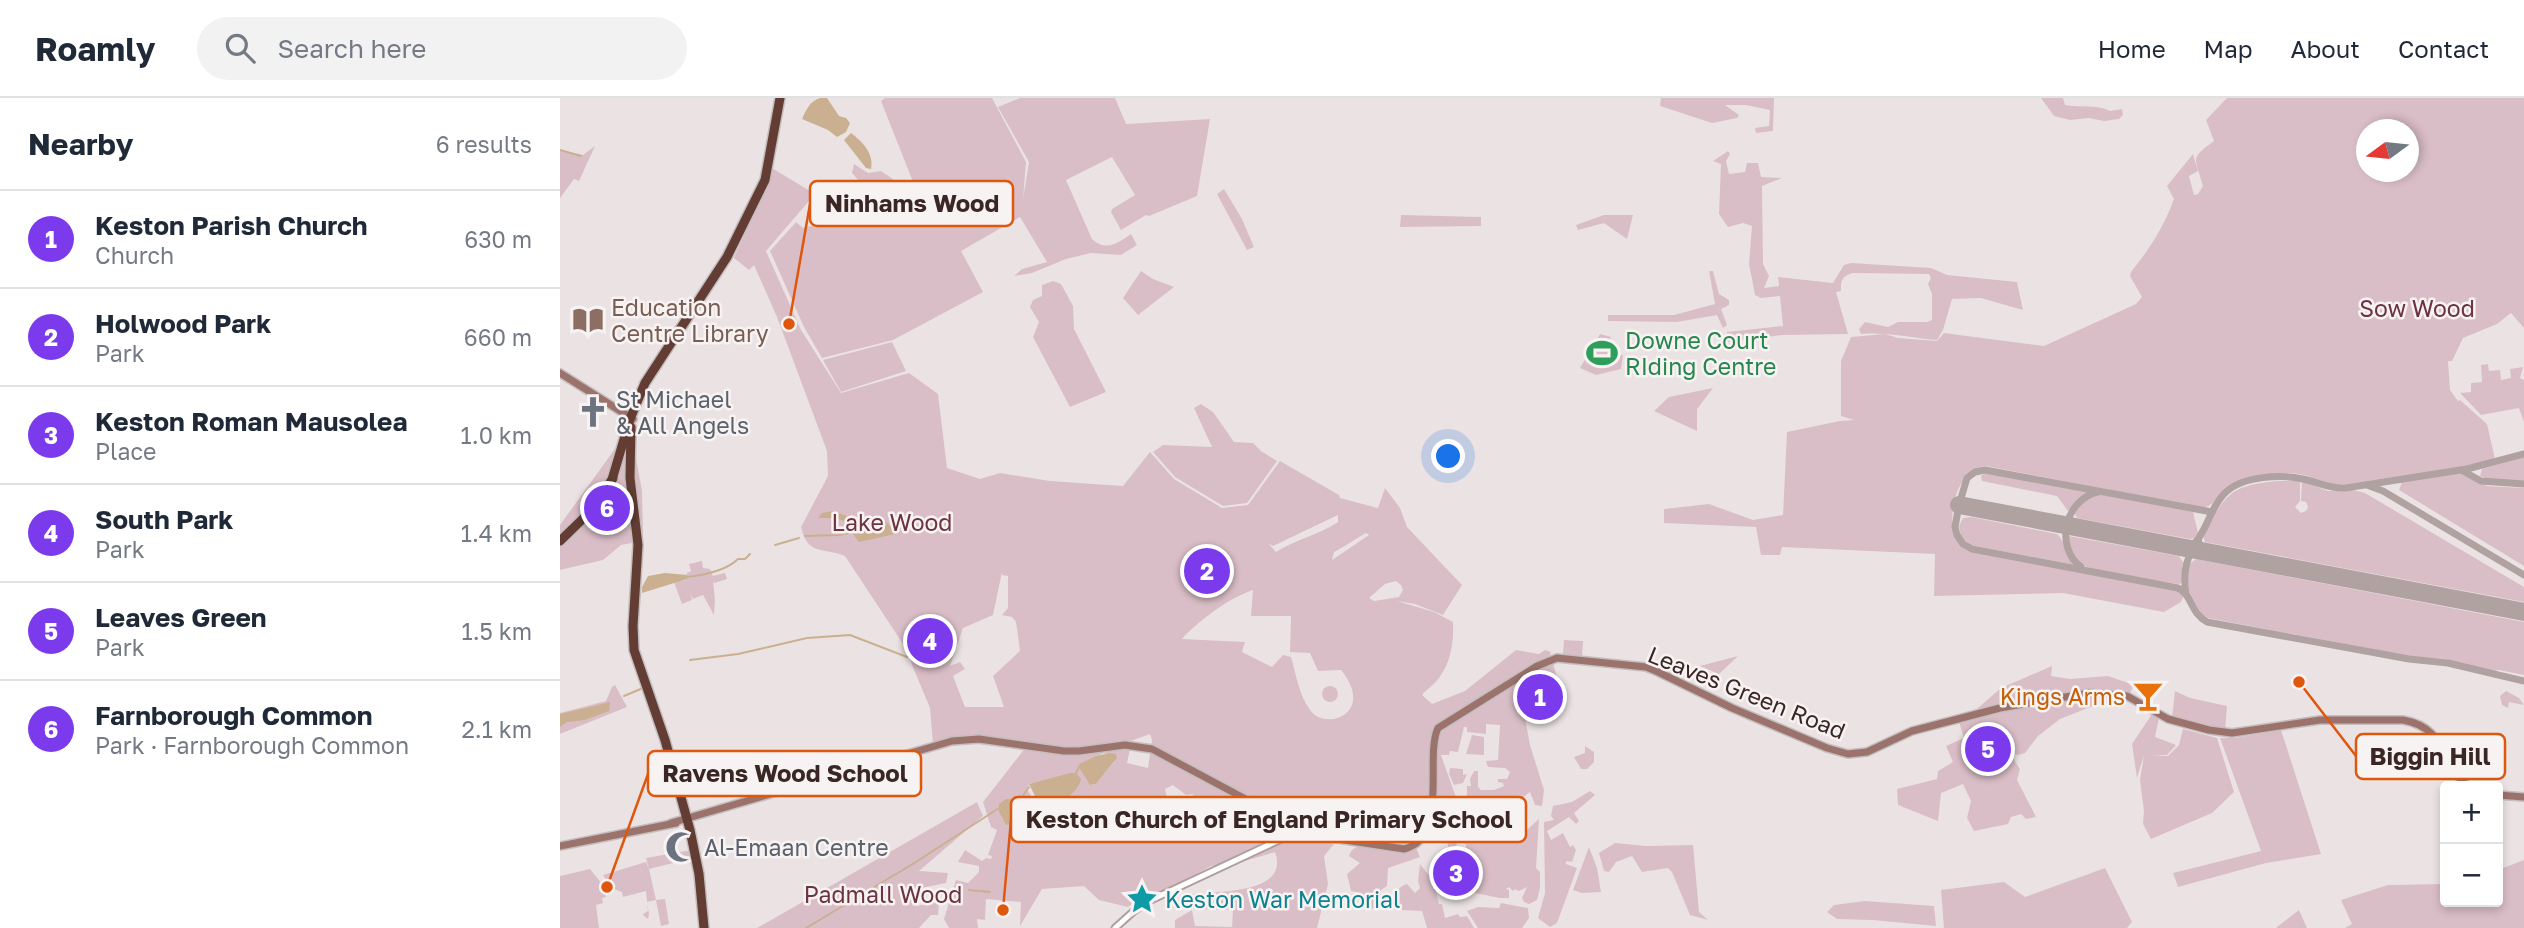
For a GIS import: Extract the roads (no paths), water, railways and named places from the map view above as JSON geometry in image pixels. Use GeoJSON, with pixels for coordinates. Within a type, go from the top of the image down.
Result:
{"type":"FeatureCollection","features":[{"type":"Feature","properties":{"kind":"highway"},"geometry":{"type":"LineString","coordinates":[[704,928],[699,877],[686,819],[665,740],[634,650],[638,545],[624,464],[628,423],[658,363],[727,257],[749,215],[768,168],[780,98]]}},
{"type":"Feature","properties":{"kind":"highway"},"geometry":{"type":"LineString","coordinates":[[560,541],[594,508],[624,464]]}},
{"type":"Feature","properties":{"kind":"main road"},"geometry":{"type":"LineString","coordinates":[[560,373],[613,407],[628,423]]}},
{"type":"Feature","properties":{"kind":"main road","name":"Leaves Green Road"},"geometry":{"type":"LineString","coordinates":[[1295,831],[1398,849],[1414,845],[1422,835],[1432,811],[1434,740],[1438,728],[1537,666],[1557,658],[1646,667],[1732,708],[1826,748],[1848,754],[1867,752],[1912,731],[2000,708],[2089,693],[2124,695],[2136,699],[2168,719],[2185,725],[2232,733],[2320,720],[2415,722],[2432,733],[2455,773],[2463,781]]}},
{"type":"Feature","properties":{"kind":"main road"},"geometry":{"type":"LineString","coordinates":[[560,846],[686,819],[952,741],[971,738],[1064,751],[1125,744],[1152,749],[1295,831]]}},
{"type":"Feature","properties":{"kind":"main road"},"geometry":{"type":"LineString","coordinates":[[2503,795],[2524,797]]}},
{"type":"Feature","properties":{"kind":"main road"},"geometry":{"type":"LineString","coordinates":[[1115,928],[1133,911],[1149,901],[1295,831]]}},
{"type":"Feature","properties":{"kind":"waterway"},"geometry":{"type":"LineString","coordinates":[[560,150],[581,156]]}},
{"type":"Feature","properties":{"kind":"waterway"},"geometry":{"type":"LineString","coordinates":[[805,536],[852,532]]}},
{"type":"Feature","properties":{"kind":"waterway"},"geometry":{"type":"LineString","coordinates":[[775,545],[799,538]]}},
{"type":"Feature","properties":{"kind":"waterway"},"geometry":{"type":"LineString","coordinates":[[687,577],[721,569],[738,559],[745,559],[750,554]]}},
{"type":"Feature","properties":{"kind":"waterway"},"geometry":{"type":"LineString","coordinates":[[690,660],[738,654],[807,638],[850,635],[907,657]]}},
{"type":"Feature","properties":{"kind":"waterway"},"geometry":{"type":"LineString","coordinates":[[624,696],[643,688]]}},
{"type":"Feature","properties":{"kind":"waterway"},"geometry":{"type":"LineString","coordinates":[[1076,773],[1079,767]]}},
{"type":"Feature","properties":{"kind":"waterway"},"geometry":{"type":"LineString","coordinates":[[1022,797],[1029,787]]}},
{"type":"Feature","properties":{"kind":"waterway"},"geometry":{"type":"LineString","coordinates":[[806,928],[999,808]]}},
{"type":"Feature","properties":{"kind":"waterway"},"geometry":{"type":"LineString","coordinates":[[1431,826],[1443,825],[1449,821]]}},
{"type":"Feature","properties":{"kind":"waterway"},"geometry":{"type":"LineString","coordinates":[[969,890],[978,891]]}},
{"type":"Feature","properties":{"kind":"waterway"},"geometry":{"type":"LineString","coordinates":[[980,891],[990,892]]}},
{"type":"Feature","properties":{"kind":"place","name":"Education Centre Library"},"geometry":{"type":"Point","coordinates":[588,320]}},
{"type":"Feature","properties":{"kind":"place","name":"Ninhams Wood"},"geometry":{"type":"Point","coordinates":[789,324]}},
{"type":"Feature","properties":{"kind":"place","name":"Downe Court RIding Centre"},"geometry":{"type":"Point","coordinates":[1602,353]}},
{"type":"Feature","properties":{"kind":"place","name":"St Michael & All Angels"},"geometry":{"type":"Point","coordinates":[593,412]}},
{"type":"Feature","properties":{"kind":"place","name":"Farnborough Common"},"geometry":{"type":"Point","coordinates":[607,508]}},
{"type":"Feature","properties":{"kind":"place","name":"Holwood Park"},"geometry":{"type":"Point","coordinates":[1207,571]}},
{"type":"Feature","properties":{"kind":"place","name":"South Park"},"geometry":{"type":"Point","coordinates":[930,641]}},
{"type":"Feature","properties":{"kind":"place","name":"Biggin Hill"},"geometry":{"type":"Point","coordinates":[2299,682]}},
{"type":"Feature","properties":{"kind":"place","name":"Kings Arms"},"geometry":{"type":"Point","coordinates":[2148,696]}},
{"type":"Feature","properties":{"kind":"place","name":"Keston Parish Church"},"geometry":{"type":"Point","coordinates":[1540,697]}},
{"type":"Feature","properties":{"kind":"place","name":"Leaves Green"},"geometry":{"type":"Point","coordinates":[1988,749]}},
{"type":"Feature","properties":{"kind":"place","name":"Al-Emaan Centre"},"geometry":{"type":"Point","coordinates":[681,847]}},
{"type":"Feature","properties":{"kind":"place","name":"Keston Roman Mausolea"},"geometry":{"type":"Point","coordinates":[1456,873]}},
{"type":"Feature","properties":{"kind":"place","name":"Ravens Wood School"},"geometry":{"type":"Point","coordinates":[607,887]}},
{"type":"Feature","properties":{"kind":"place","name":"Keston War Memorial"},"geometry":{"type":"Point","coordinates":[1142,899]}},
{"type":"Feature","properties":{"kind":"place","name":"Keston Church of England Primary School"},"geometry":{"type":"Point","coordinates":[1003,910]}},
{"type":"Feature","properties":{"kind":"park label","name":"Sow Wood"},"geometry":{"type":"Point","coordinates":[2417,308]}},
{"type":"Feature","properties":{"kind":"park label","name":"Lake Wood"},"geometry":{"type":"Point","coordinates":[892,522]}},
{"type":"Feature","properties":{"kind":"park label","name":"Padmall Wood"},"geometry":{"type":"Point","coordinates":[883,894]}}]}
